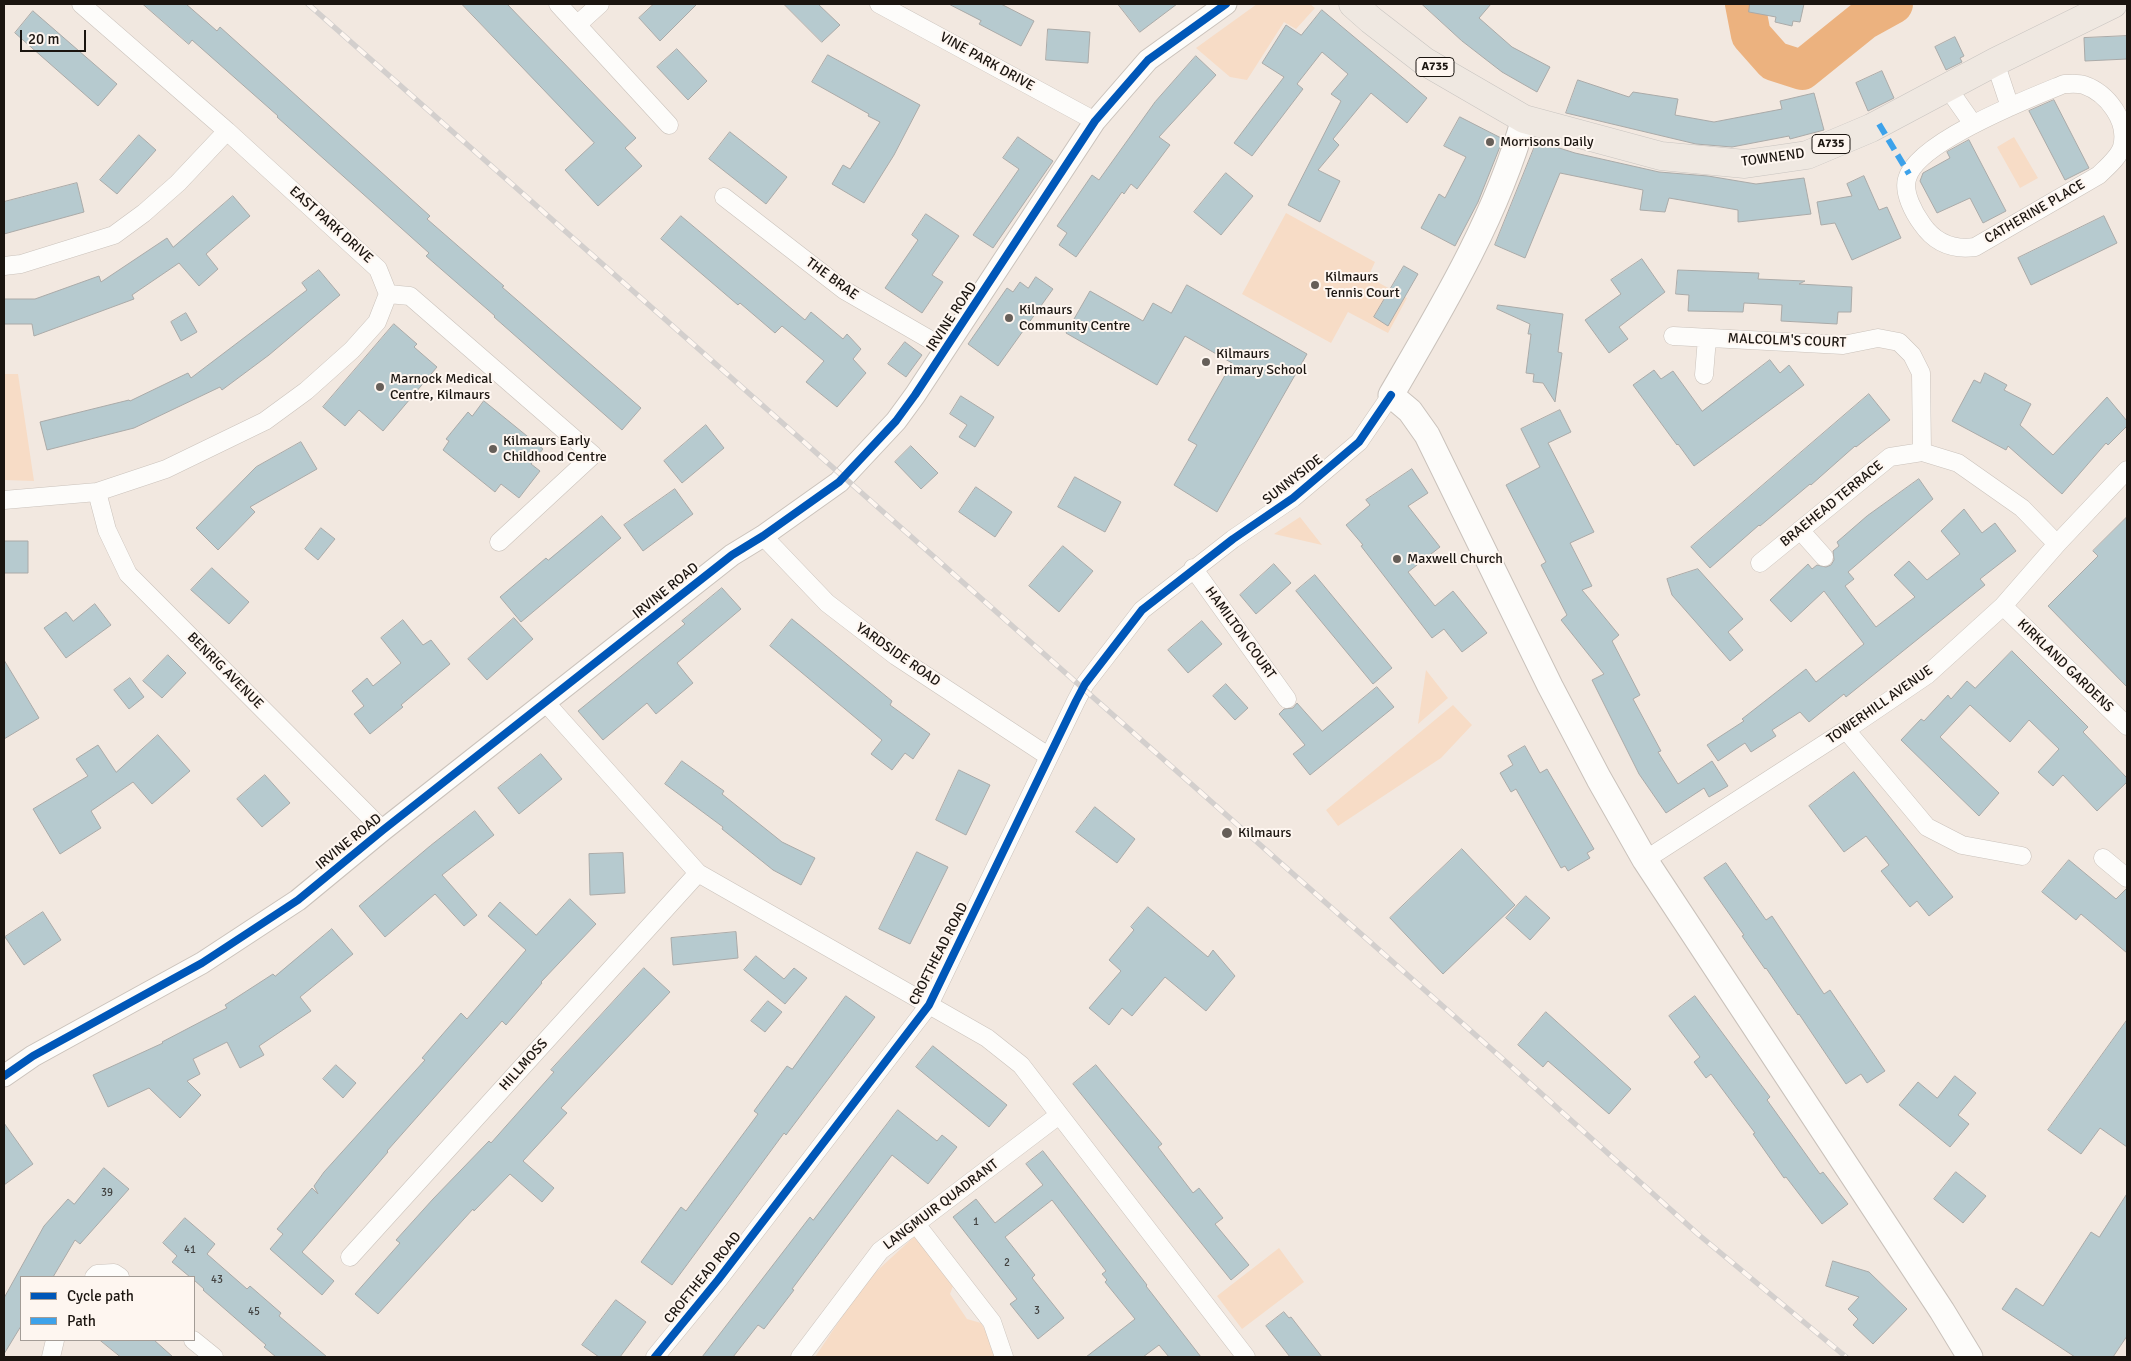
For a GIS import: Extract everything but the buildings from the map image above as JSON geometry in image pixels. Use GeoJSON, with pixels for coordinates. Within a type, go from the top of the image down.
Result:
{"type":"FeatureCollection","features":[{"type":"Feature","properties":{"kind":"main road","name":"A735"},"geometry":{"type":"LineString","coordinates":[[1354,4],[1371,20],[1424,61],[1524,119]]}},
{"type":"Feature","properties":{"kind":"main road","name":"TOWNEND"},"geometry":{"type":"LineString","coordinates":[[1524,119],[1661,156],[1745,164],[1807,155],[1871,128],[1995,62],[2113,4]]}},
{"type":"Feature","properties":{"kind":"main road","name":"SUNNYSIDE"},"geometry":{"type":"LineString","coordinates":[[1391,394],[1463,270],[1512,161],[1524,119]]}},
{"type":"Feature","properties":{"kind":"main road"},"geometry":{"type":"LineString","coordinates":[[1391,394],[1410,411],[1426,435],[1550,686],[1645,860],[1970,1357]]}},
{"type":"Feature","properties":{"kind":"street","name":"EAST PARK DRIVE"},"geometry":{"type":"LineString","coordinates":[[81,4],[378,268],[388,294]]}},
{"type":"Feature","properties":{"kind":"street"},"geometry":{"type":"LineString","coordinates":[[558,4],[669,125]]}},
{"type":"Feature","properties":{"kind":"street"},"geometry":{"type":"LineString","coordinates":[[578,24],[600,4]]}},
{"type":"Feature","properties":{"kind":"street","name":"VINE PARK DRIVE"},"geometry":{"type":"LineString","coordinates":[[880,4],[1095,121]]}},
{"type":"Feature","properties":{"kind":"street","name":"IRVINE ROAD"},"geometry":{"type":"LineString","coordinates":[[4,1076],[32,1056],[202,963],[298,900],[383,830],[732,555],[763,536],[839,482],[896,421],[946,350],[1095,121],[1148,60],[1226,4]]}},
{"type":"Feature","properties":{"kind":"street"},"geometry":{"type":"LineString","coordinates":[[1995,62],[2010,106]]}},
{"type":"Feature","properties":{"kind":"street","name":"CATHERINE PLACE"},"geometry":{"type":"LineString","coordinates":[[2064,84],[2082,85],[2096,91],[2112,104],[2121,123],[2122,148],[2099,174],[1974,247],[1960,249],[1945,245],[1930,235],[1922,224],[1907,194],[1906,179],[1912,167],[1924,155],[1973,124],[2010,106],[2064,84]]}},
{"type":"Feature","properties":{"kind":"street"},"geometry":{"type":"LineString","coordinates":[[1947,87],[1973,124]]}},
{"type":"Feature","properties":{"kind":"street"},"geometry":{"type":"LineString","coordinates":[[4,266],[20,264],[114,235],[144,213],[178,183],[227,132]]}},
{"type":"Feature","properties":{"kind":"street","name":"THE BRAE"},"geometry":{"type":"LineString","coordinates":[[724,197],[844,290],[946,350]]}},
{"type":"Feature","properties":{"kind":"street"},"geometry":{"type":"LineString","coordinates":[[4,500],[97,492],[166,469],[265,421],[306,391],[352,350],[378,322],[388,294],[410,296],[593,455],[499,542]]}},
{"type":"Feature","properties":{"kind":"street","name":"MALCOLM'S COURT"},"geometry":{"type":"LineString","coordinates":[[1673,336],[1843,345],[1878,338],[1899,342],[1912,355],[1921,373],[1922,452]]}},
{"type":"Feature","properties":{"kind":"street"},"geometry":{"type":"LineString","coordinates":[[1704,375],[1707,338]]}},
{"type":"Feature","properties":{"kind":"street","name":"SUNNYSIDE"},"geometry":{"type":"LineString","coordinates":[[1193,568],[1293,498],[1359,442],[1391,394]]}},
{"type":"Feature","properties":{"kind":"street","name":"BRAEHEAD TERRACE"},"geometry":{"type":"LineString","coordinates":[[1760,563],[1890,457],[1922,452],[1958,462],[2022,508],[2057,544]]}},
{"type":"Feature","properties":{"kind":"street","name":"TOWERHILL AVENUE"},"geometry":{"type":"LineString","coordinates":[[1645,860],[1846,730],[1927,674],[2003,606],[2057,544],[2127,470]]}},
{"type":"Feature","properties":{"kind":"street","name":"BENRIG AVENUE"},"geometry":{"type":"LineString","coordinates":[[97,492],[107,530],[128,574],[383,830]]}},
{"type":"Feature","properties":{"kind":"street"},"geometry":{"type":"LineString","coordinates":[[1800,530],[1824,557]]}},
{"type":"Feature","properties":{"kind":"street","name":"YARDSIDE ROAD"},"geometry":{"type":"LineString","coordinates":[[763,536],[827,603],[896,656],[1048,756]]}},
{"type":"Feature","properties":{"kind":"street","name":"HAMILTON COURT"},"geometry":{"type":"LineString","coordinates":[[1193,568],[1287,699]]}},
{"type":"Feature","properties":{"kind":"street","name":"CROFTHEAD ROAD"},"geometry":{"type":"LineString","coordinates":[[655,1357],[718,1280],[930,1005],[1048,756],[1085,684],[1142,610],[1193,568]]}},
{"type":"Feature","properties":{"kind":"street","name":"KIRKLAND GARDENS"},"geometry":{"type":"LineString","coordinates":[[2003,606],[2127,726]]}},
{"type":"Feature","properties":{"kind":"street"},"geometry":{"type":"LineString","coordinates":[[546,703],[698,873],[987,1038],[1021,1065],[1246,1357]]}},
{"type":"Feature","properties":{"kind":"street"},"geometry":{"type":"LineString","coordinates":[[1846,730],[1927,827],[1962,846],[2022,856]]}},
{"type":"Feature","properties":{"kind":"street"},"geometry":{"type":"LineString","coordinates":[[2103,858],[2127,878]]}},
{"type":"Feature","properties":{"kind":"street","name":"HILLMOSS"},"geometry":{"type":"LineString","coordinates":[[350,1257],[698,873]]}},
{"type":"Feature","properties":{"kind":"street","name":"LANGMUIR QUADRANT"},"geometry":{"type":"LineString","coordinates":[[800,1357],[880,1251],[1060,1115]]}},
{"type":"Feature","properties":{"kind":"street"},"geometry":{"type":"LineString","coordinates":[[916,1224],[992,1322],[1004,1357]]}},
{"type":"Feature","properties":{"kind":"street"},"geometry":{"type":"LineString","coordinates":[[95,1276],[97,1274],[114,1273],[118,1276]]}},
{"type":"Feature","properties":{"kind":"street"},"geometry":{"type":"LineString","coordinates":[[51,1357],[55,1341]]}},
{"type":"Feature","properties":{"kind":"street"},"geometry":{"type":"LineString","coordinates":[[194,1341],[214,1357]]}},
{"type":"Feature","properties":{"kind":"shaded area"},"geometry":{"type":"Polygon","coordinates":[[[1257,4],[1310,4],[1315,8],[1296,29],[1284,22],[1247,80],[1230,77],[1196,48],[1257,4]]]}},
{"type":"Feature","properties":{"kind":"shaded area"},"geometry":{"type":"Polygon","coordinates":[[[2014,137],[2038,178],[2020,188],[1997,147],[2014,137]]]}},
{"type":"Feature","properties":{"kind":"shaded area","name":"Kilmaurs Tennis Court"},"geometry":{"type":"Polygon","coordinates":[[[1286,213],[1375,262],[1368,277],[1407,298],[1388,333],[1348,312],[1331,343],[1242,294],[1286,213]]]}},
{"type":"Feature","properties":{"kind":"shaded area"},"geometry":{"type":"Polygon","coordinates":[[[4,374],[18,374],[34,481],[4,480],[4,374]]]}},
{"type":"Feature","properties":{"kind":"shaded area"},"geometry":{"type":"Polygon","coordinates":[[[1300,517],[1322,545],[1274,534],[1300,517]]]}},
{"type":"Feature","properties":{"kind":"shaded area"},"geometry":{"type":"Polygon","coordinates":[[[1426,670],[1448,698],[1418,724],[1426,670]]]}},
{"type":"Feature","properties":{"kind":"shaded area"},"geometry":{"type":"Polygon","coordinates":[[[1453,705],[1472,725],[1441,758],[1338,826],[1326,810],[1453,705]]]}},
{"type":"Feature","properties":{"kind":"shaded area"},"geometry":{"type":"Polygon","coordinates":[[[917,1234],[953,1286],[950,1294],[967,1319],[981,1323],[995,1347],[996,1357],[815,1357],[866,1281],[917,1234]]]}},
{"type":"Feature","properties":{"kind":"shaded area"},"geometry":{"type":"Polygon","coordinates":[[[1279,1248],[1304,1282],[1242,1329],[1217,1296],[1279,1248]]]}},
{"type":"Feature","properties":{"kind":"waterway"},"geometry":{"type":"LineString","coordinates":[[1745,4],[1751,35],[1774,61],[1802,70],[1864,20],[1893,4]]}},
{"type":"Feature","properties":{"kind":"railway"},"geometry":{"type":"LineString","coordinates":[[308,4],[1505,1061],[1699,1235],[1846,1357]]}},
{"type":"Feature","properties":{"kind":"marked path"},"geometry":{"type":"LineString","coordinates":[[1879,124],[1909,174]]}},
{"type":"Feature","properties":{"kind":"cycle path"},"geometry":{"type":"LineString","coordinates":[[4,1076],[33,1056],[202,963],[298,900],[383,830],[732,555],[763,536],[839,482],[896,421],[915,395],[1095,121],[1148,60],[1226,4]]}},
{"type":"Feature","properties":{"kind":"cycle path"},"geometry":{"type":"LineString","coordinates":[[655,1357],[718,1280],[929,1005],[1085,684],[1142,610],[1233,539],[1293,498],[1359,442],[1391,395]]}},
{"type":"Feature","properties":{"kind":"place","name":"Morrisons Daily"},"geometry":{"type":"Point","coordinates":[1490,142]}},
{"type":"Feature","properties":{"kind":"place","name":"Kilmaurs Tennis Court"},"geometry":{"type":"Point","coordinates":[1315,285]}},
{"type":"Feature","properties":{"kind":"place","name":"Kilmaurs Community Centre"},"geometry":{"type":"Point","coordinates":[1009,318]}},
{"type":"Feature","properties":{"kind":"place","name":"Kilmaurs Primary School"},"geometry":{"type":"Point","coordinates":[1206,362]}},
{"type":"Feature","properties":{"kind":"place","name":"Marnock Medical Centre, Kilmaurs"},"geometry":{"type":"Point","coordinates":[380,387]}},
{"type":"Feature","properties":{"kind":"place","name":"Kilmaurs Early Childhood Centre"},"geometry":{"type":"Point","coordinates":[493,449]}},
{"type":"Feature","properties":{"kind":"place","name":"Maxwell Church"},"geometry":{"type":"Point","coordinates":[1397,559]}},
{"type":"Feature","properties":{"kind":"place","name":"Kilmaurs"},"geometry":{"type":"Point","coordinates":[1227,833]}}]}
